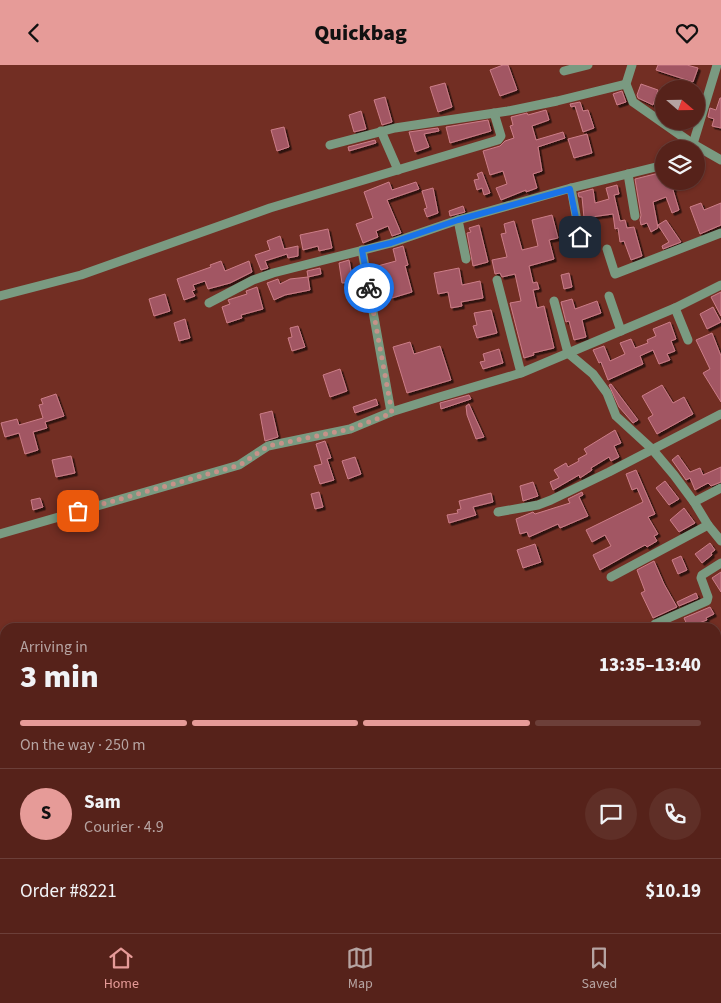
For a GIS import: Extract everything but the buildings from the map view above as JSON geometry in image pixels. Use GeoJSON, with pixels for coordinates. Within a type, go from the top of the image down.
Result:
{"type":"FeatureCollection","features":[{"type":"Feature","properties":{"kind":"street"},"geometry":{"type":"LineString","coordinates":[[564,71],[588,65]]}},
{"type":"Feature","properties":{"kind":"street"},"geometry":{"type":"LineString","coordinates":[[632,65],[626,84],[633,102],[682,140]]}},
{"type":"Feature","properties":{"kind":"street"},"geometry":{"type":"LineString","coordinates":[[692,140],[717,65]]}},
{"type":"Feature","properties":{"kind":"street"},"geometry":{"type":"LineString","coordinates":[[330,145],[394,128],[494,113],[557,101],[626,84]]}},
{"type":"Feature","properties":{"kind":"street"},"geometry":{"type":"LineString","coordinates":[[0,296],[81,275],[270,208],[498,141],[500,136],[494,113]]}},
{"type":"Feature","properties":{"kind":"street"},"geometry":{"type":"LineString","coordinates":[[381,131],[398,170]]}},
{"type":"Feature","properties":{"kind":"street"},"geometry":{"type":"LineString","coordinates":[[705,153],[721,160]]}},
{"type":"Feature","properties":{"kind":"street"},"geometry":{"type":"LineString","coordinates":[[208,303],[253,280],[273,273],[391,243],[458,220],[655,167]]}},
{"type":"Feature","properties":{"kind":"street"},"geometry":{"type":"LineString","coordinates":[[628,174],[635,216]]}},
{"type":"Feature","properties":{"kind":"street"},"geometry":{"type":"LineString","coordinates":[[570,189],[580,237]]}},
{"type":"Feature","properties":{"kind":"street"},"geometry":{"type":"LineString","coordinates":[[458,220],[466,259]]}},
{"type":"Feature","properties":{"kind":"street"},"geometry":{"type":"LineString","coordinates":[[607,249],[615,274],[721,233]]}},
{"type":"Feature","properties":{"kind":"street"},"geometry":{"type":"LineString","coordinates":[[362,250],[392,413]]}},
{"type":"Feature","properties":{"kind":"street"},"geometry":{"type":"LineString","coordinates":[[497,280],[521,373]]}},
{"type":"Feature","properties":{"kind":"street"},"geometry":{"type":"LineString","coordinates":[[0,533],[240,465],[268,446],[350,429],[436,397],[521,373],[676,308],[721,285]]}},
{"type":"Feature","properties":{"kind":"street"},"geometry":{"type":"LineString","coordinates":[[609,296],[621,331]]}},
{"type":"Feature","properties":{"kind":"street"},"geometry":{"type":"LineString","coordinates":[[554,301],[568,353],[592,374],[607,393],[616,416],[652,449],[694,502],[708,525],[721,541]]}},
{"type":"Feature","properties":{"kind":"street"},"geometry":{"type":"LineString","coordinates":[[676,308],[688,340]]}},
{"type":"Feature","properties":{"kind":"street"},"geometry":{"type":"LineString","coordinates":[[498,512],[538,505],[609,472],[721,413]]}},
{"type":"Feature","properties":{"kind":"street"},"geometry":{"type":"LineString","coordinates":[[694,502],[721,487]]}},
{"type":"Feature","properties":{"kind":"street"},"geometry":{"type":"LineString","coordinates":[[610,577],[708,525]]}},
{"type":"Feature","properties":{"kind":"street"},"geometry":{"type":"LineString","coordinates":[[657,623],[707,601],[708,597],[701,578],[702,575],[721,563]]}},
{"type":"Feature","properties":{"kind":"way so far"},"geometry":{"type":"LineString","coordinates":[[78,511],[240,465],[268,446],[350,429],[392,413],[369,288]]}},
{"type":"Feature","properties":{"kind":"route"},"geometry":{"type":"LineString","coordinates":[[369,288],[362,250],[391,243],[458,220],[570,189],[580,237]]}}]}
